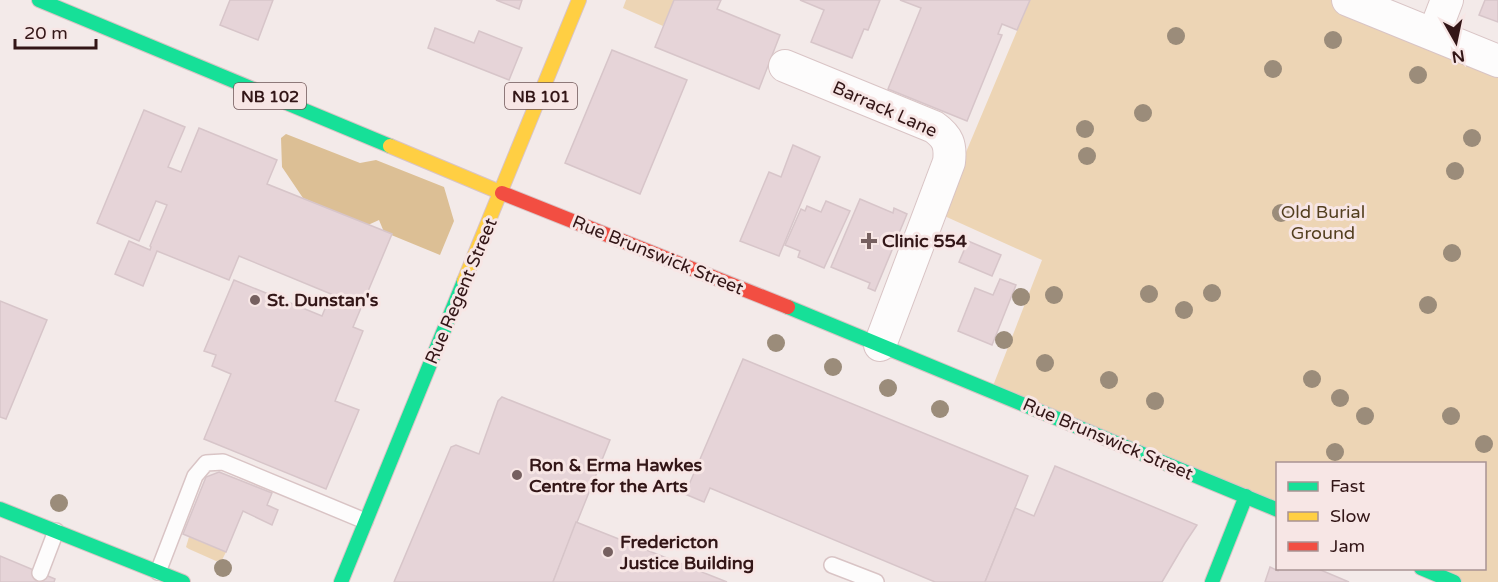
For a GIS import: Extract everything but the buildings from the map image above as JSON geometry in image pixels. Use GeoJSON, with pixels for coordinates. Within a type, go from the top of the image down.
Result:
{"type":"FeatureCollection","features":[{"type":"Feature","properties":{"kind":"main road","name":"Rue Brunswick Street"},"geometry":{"type":"LineString","coordinates":[[39,0],[502,193],[741,288],[1276,509]]}},
{"type":"Feature","properties":{"kind":"main road","name":"Rue Regent Street"},"geometry":{"type":"LineString","coordinates":[[341,582],[579,0]]}},
{"type":"Feature","properties":{"kind":"main road"},"geometry":{"type":"LineString","coordinates":[[1212,582],[1246,496]]}},
{"type":"Feature","properties":{"kind":"main road"},"geometry":{"type":"LineString","coordinates":[[2,513],[56,531],[183,582]]}},
{"type":"Feature","properties":{"kind":"main road"},"geometry":{"type":"LineString","coordinates":[[1426,570],[1454,582]]}},
{"type":"Feature","properties":{"kind":"street"},"geometry":{"type":"LineString","coordinates":[[1348,0],[1498,61]]}},
{"type":"Feature","properties":{"kind":"street"},"geometry":{"type":"LineString","coordinates":[[1434,34],[1447,0]]}},
{"type":"Feature","properties":{"kind":"street","name":"Barrack Lane"},"geometry":{"type":"LineString","coordinates":[[785,66],[934,127],[944,134],[949,142],[949,162],[880,345]]}},
{"type":"Feature","properties":{"kind":"lane"},"geometry":{"type":"LineString","coordinates":[[158,572],[195,476],[206,463],[223,462],[365,521]]}},
{"type":"Feature","properties":{"kind":"lane"},"geometry":{"type":"LineString","coordinates":[[40,573],[56,531]]}},
{"type":"Feature","properties":{"kind":"lane"},"geometry":{"type":"LineString","coordinates":[[832,565],[876,582]]}},
{"type":"Feature","properties":{"kind":"green space"},"geometry":{"type":"Polygon","coordinates":[[[626,0],[674,0],[663,26],[623,8],[626,0]]]}},
{"type":"Feature","properties":{"kind":"green space","name":"Old Burial Ground"},"geometry":{"type":"Polygon","coordinates":[[[1030,0],[1348,0],[1498,61],[1498,582],[1454,582],[1424,570],[1486,570],[1486,462],[1276,462],[1276,510],[991,391],[1042,260],[940,214],[1030,0]]]}},
{"type":"Feature","properties":{"kind":"green space"},"geometry":{"type":"Polygon","coordinates":[[[189,537],[226,552],[222,560],[216,561],[186,547],[189,537]]]}},
{"type":"Feature","properties":{"kind":"shaded area"},"geometry":{"type":"Polygon","coordinates":[[[286,134],[360,163],[376,160],[444,187],[454,221],[440,255],[384,232],[379,220],[368,225],[303,198],[282,167],[281,138],[286,134]]]}},
{"type":"Feature","properties":{"kind":"traffic: fast"},"geometry":{"type":"LineString","coordinates":[[39,0],[390,146]]}},
{"type":"Feature","properties":{"kind":"traffic: fast"},"geometry":{"type":"LineString","coordinates":[[341,582],[464,281]]}},
{"type":"Feature","properties":{"kind":"traffic: fast"},"geometry":{"type":"LineString","coordinates":[[788,307],[1276,509]]}},
{"type":"Feature","properties":{"kind":"traffic: fast"},"geometry":{"type":"LineString","coordinates":[[1212,582],[1246,496]]}},
{"type":"Feature","properties":{"kind":"traffic: fast"},"geometry":{"type":"LineString","coordinates":[[0,509],[183,582]]}},
{"type":"Feature","properties":{"kind":"traffic: fast"},"geometry":{"type":"LineString","coordinates":[[1426,570],[1454,582]]}},
{"type":"Feature","properties":{"kind":"traffic: slow"},"geometry":{"type":"LineString","coordinates":[[464,281],[579,0]]}},
{"type":"Feature","properties":{"kind":"traffic: slow"},"geometry":{"type":"LineString","coordinates":[[390,146],[502,193]]}},
{"type":"Feature","properties":{"kind":"traffic: jam"},"geometry":{"type":"LineString","coordinates":[[502,193],[788,307]]}},
{"type":"Feature","properties":{"kind":"place","name":"Clinic 554"},"geometry":{"type":"Point","coordinates":[869,241]}},
{"type":"Feature","properties":{"kind":"place","name":"St. Dunstan's"},"geometry":{"type":"Point","coordinates":[255,300]}},
{"type":"Feature","properties":{"kind":"place","name":"Ron & Erma Hawkes Centre for the Arts"},"geometry":{"type":"Point","coordinates":[517,475]}},
{"type":"Feature","properties":{"kind":"place","name":"Fredericton Justice Building"},"geometry":{"type":"Point","coordinates":[608,552]}}]}
